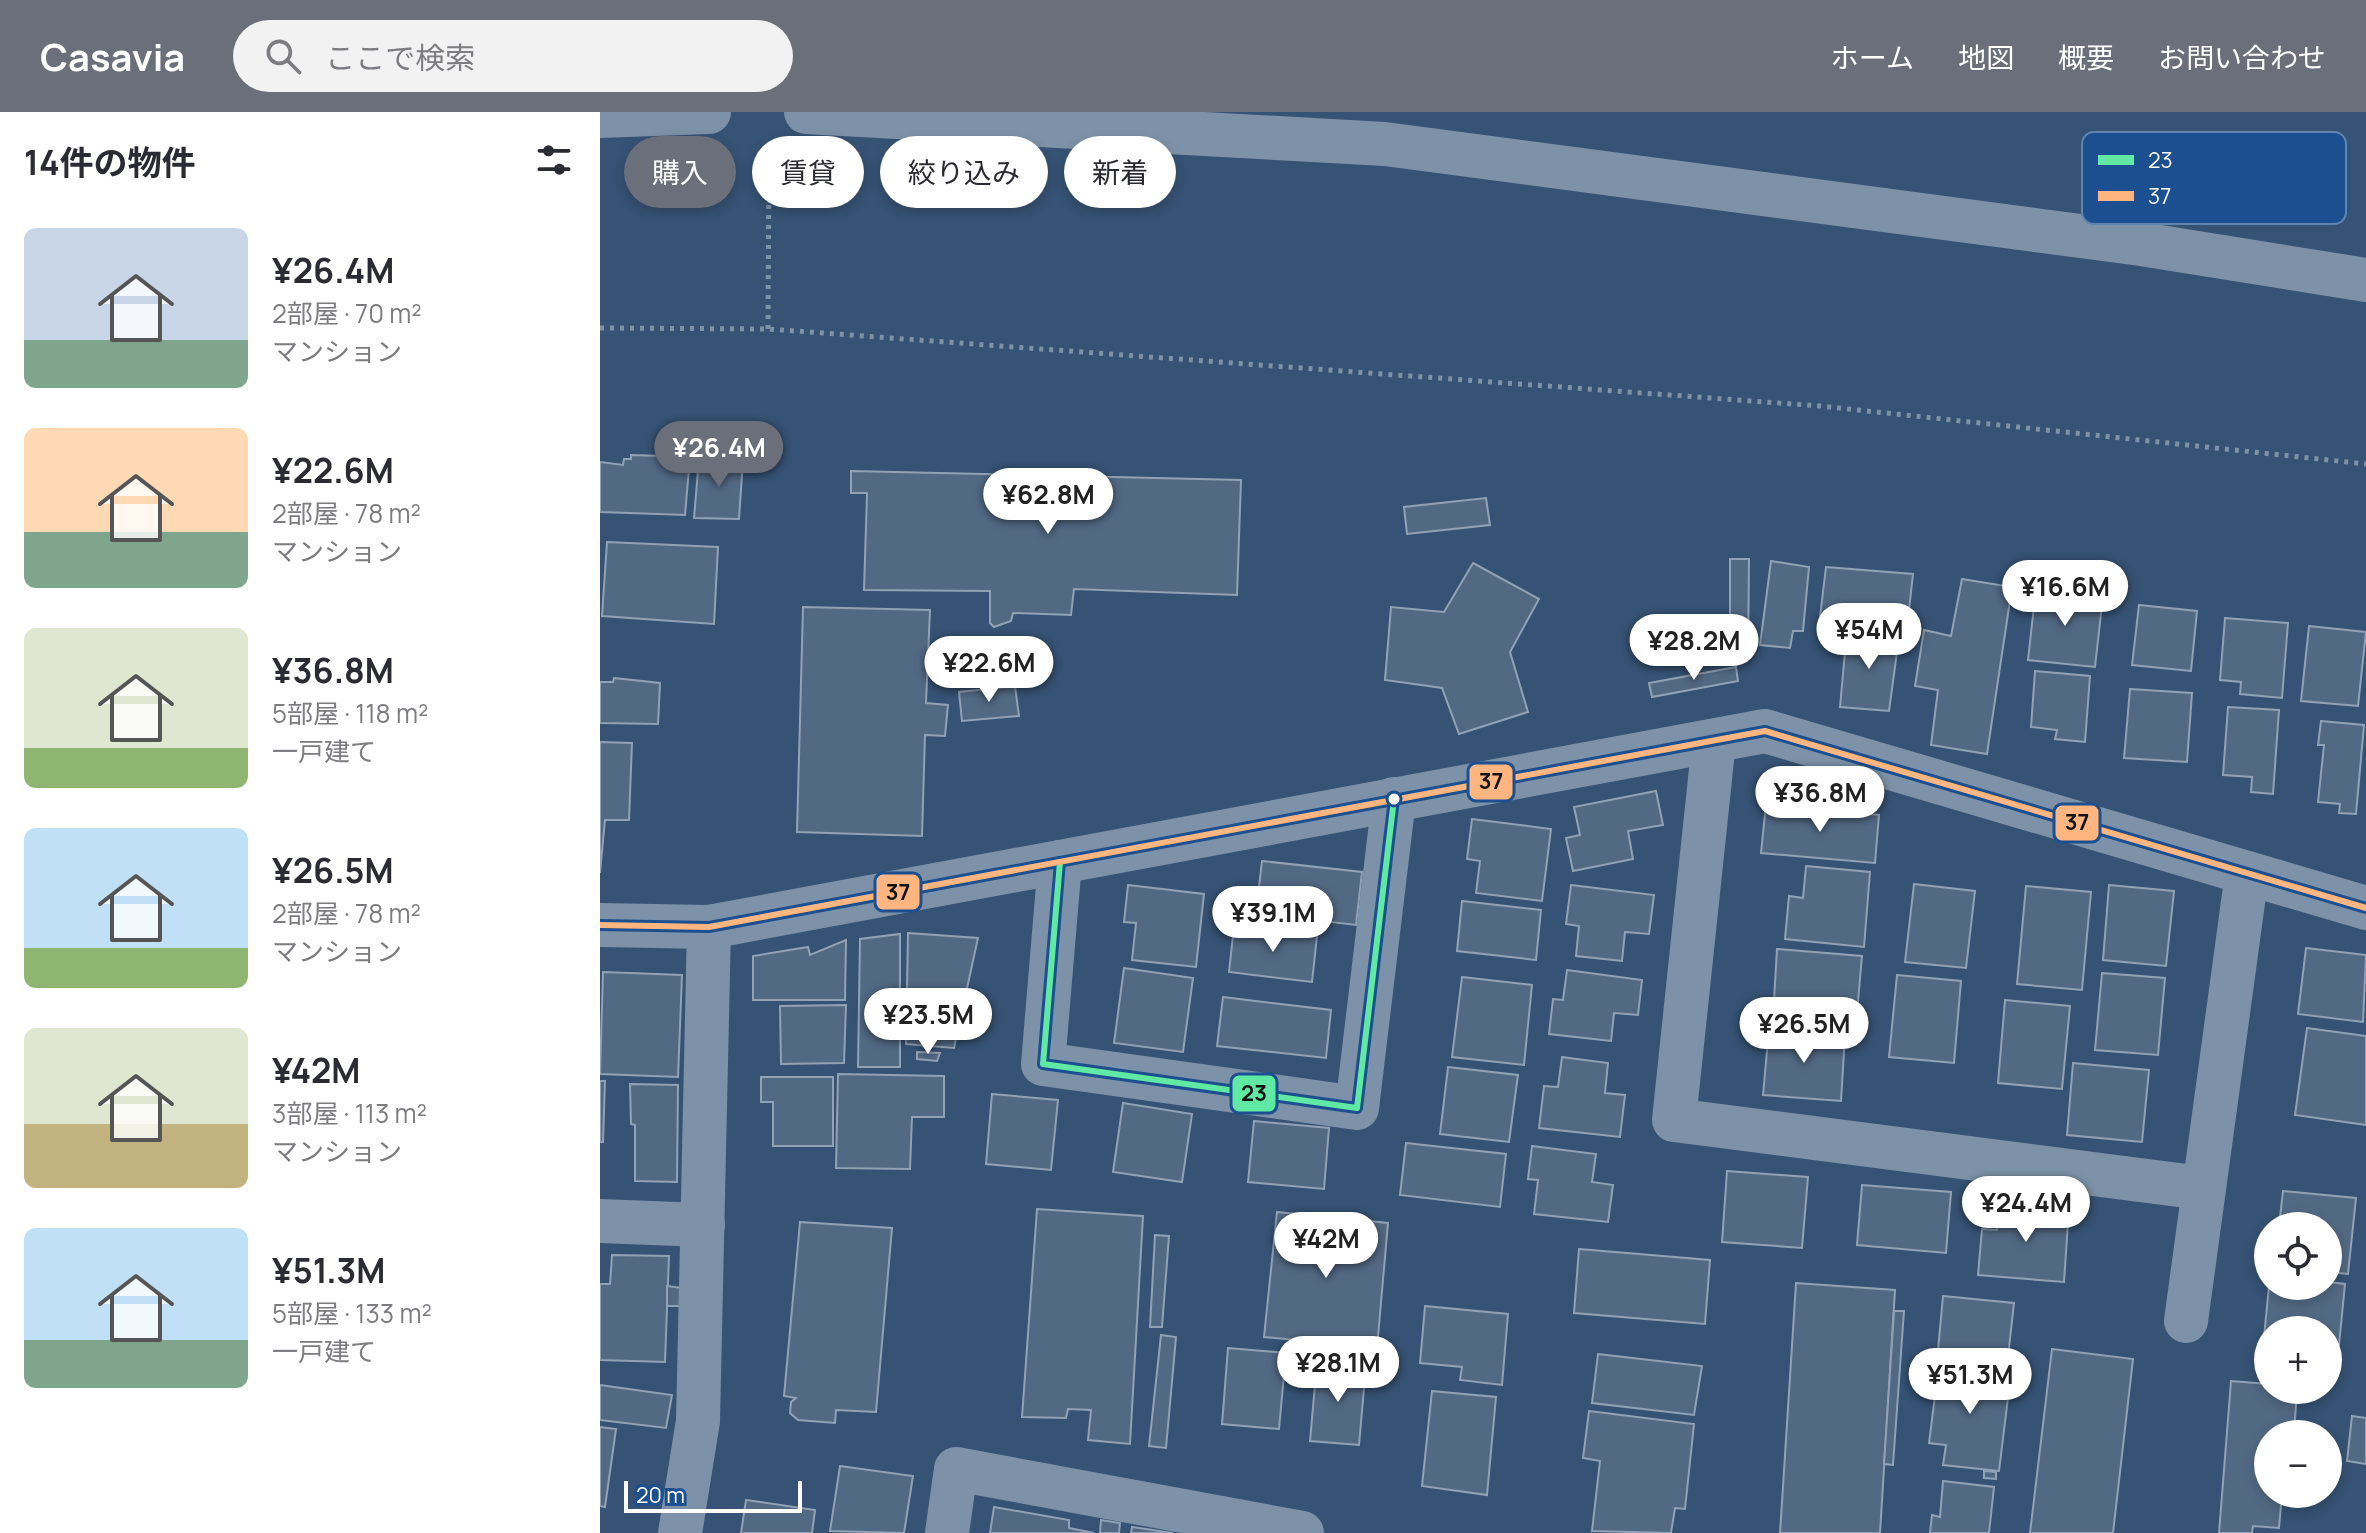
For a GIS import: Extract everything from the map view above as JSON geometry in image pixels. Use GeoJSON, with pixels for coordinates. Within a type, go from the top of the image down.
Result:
{"type":"FeatureCollection","features":[{"type":"Feature","properties":{"kind":"street"},"geometry":{"type":"LineString","coordinates":[[600,116],[709,112]]}},
{"type":"Feature","properties":{"kind":"street"},"geometry":{"type":"LineString","coordinates":[[806,112],[1385,144],[2141,244],[2366,280]]}},
{"type":"Feature","properties":{"kind":"street"},"geometry":{"type":"LineString","coordinates":[[600,925],[709,927],[1765,731],[2366,908]]}},
{"type":"Feature","properties":{"kind":"street"},"geometry":{"type":"LineString","coordinates":[[1714,741],[1674,1120],[2202,1188]]}},
{"type":"Feature","properties":{"kind":"street"},"geometry":{"type":"LineString","coordinates":[[1060,862],[1043,1064],[1357,1108],[1394,799]]}},
{"type":"Feature","properties":{"kind":"street"},"geometry":{"type":"LineString","coordinates":[[2186,1321],[2247,873]]}},
{"type":"Feature","properties":{"kind":"street"},"geometry":{"type":"LineString","coordinates":[[680,1533],[698,1421],[709,927]]}},
{"type":"Feature","properties":{"kind":"street"},"geometry":{"type":"LineString","coordinates":[[600,1221],[703,1225]]}},
{"type":"Feature","properties":{"kind":"street"},"geometry":{"type":"LineString","coordinates":[[947,1533],[956,1469],[1229,1526],[1302,1533]]}},
{"type":"Feature","properties":{"kind":"path"},"geometry":{"type":"LineString","coordinates":[[768,329],[769,208]]}},
{"type":"Feature","properties":{"kind":"path"},"geometry":{"type":"LineString","coordinates":[[600,328],[768,329],[1820,406],[2366,464]]}},
{"type":"Feature","properties":{"kind":"building"},"geometry":{"type":"Polygon","coordinates":[[[631,455],[690,457],[685,515],[600,512],[600,462],[623,465],[624,459],[631,459],[631,455]]]}},
{"type":"Feature","properties":{"kind":"building"},"geometry":{"type":"Polygon","coordinates":[[[699,458],[743,460],[739,519],[694,518],[699,458]]]}},
{"type":"Feature","properties":{"kind":"building"},"geometry":{"type":"Polygon","coordinates":[[[851,471],[1241,480],[1237,595],[1074,589],[1071,615],[1013,613],[1011,621],[994,627],[990,623],[990,591],[864,590],[867,493],[851,493],[851,471]]]}},
{"type":"Feature","properties":{"kind":"building"},"geometry":{"type":"Polygon","coordinates":[[[1486,498],[1490,525],[1407,534],[1404,507],[1486,498]]]}},
{"type":"Feature","properties":{"kind":"building"},"geometry":{"type":"Polygon","coordinates":[[[607,542],[718,547],[714,624],[602,616],[607,542]]]}},
{"type":"Feature","properties":{"kind":"building"},"geometry":{"type":"Polygon","coordinates":[[[1730,559],[1749,559],[1748,660],[1730,660],[1730,559]]]}},
{"type":"Feature","properties":{"kind":"building"},"geometry":{"type":"Polygon","coordinates":[[[1771,561],[1809,567],[1803,631],[1793,631],[1790,648],[1760,645],[1771,561]]]}},
{"type":"Feature","properties":{"kind":"building"},"geometry":{"type":"Polygon","coordinates":[[[1473,563],[1539,599],[1510,652],[1528,712],[1459,734],[1442,688],[1385,680],[1391,607],[1444,612],[1473,563]]]}},
{"type":"Feature","properties":{"kind":"building"},"geometry":{"type":"Polygon","coordinates":[[[1826,567],[1913,574],[1907,628],[1820,617],[1826,567]]]}},
{"type":"Feature","properties":{"kind":"building"},"geometry":{"type":"Polygon","coordinates":[[[1962,579],[2012,587],[1987,754],[1931,745],[1938,690],[1915,686],[1924,630],[1951,636],[1962,579]]]}},
{"type":"Feature","properties":{"kind":"building"},"geometry":{"type":"Polygon","coordinates":[[[2036,588],[2103,596],[2095,667],[2028,660],[2036,588]]]}},
{"type":"Feature","properties":{"kind":"building"},"geometry":{"type":"Polygon","coordinates":[[[2139,605],[2197,611],[2191,671],[2132,665],[2139,605]]]}},
{"type":"Feature","properties":{"kind":"building"},"geometry":{"type":"Polygon","coordinates":[[[803,607],[930,610],[926,703],[948,705],[945,736],[925,735],[922,836],[797,832],[803,607]]]}},
{"type":"Feature","properties":{"kind":"building"},"geometry":{"type":"Polygon","coordinates":[[[2225,618],[2288,623],[2282,698],[2240,694],[2241,682],[2220,680],[2225,618]]]}},
{"type":"Feature","properties":{"kind":"building"},"geometry":{"type":"Polygon","coordinates":[[[2309,626],[2366,632],[2358,706],[2301,701],[2309,626]]]}},
{"type":"Feature","properties":{"kind":"building"},"geometry":{"type":"Polygon","coordinates":[[[1847,629],[1899,637],[1889,711],[1840,707],[1847,629]]]}},
{"type":"Feature","properties":{"kind":"building"},"geometry":{"type":"Polygon","coordinates":[[[1736,667],[1738,681],[1652,697],[1649,683],[1736,667]]]}},
{"type":"Feature","properties":{"kind":"building"},"geometry":{"type":"Polygon","coordinates":[[[2035,671],[2090,676],[2085,742],[2055,739],[2057,730],[2031,727],[2035,671]]]}},
{"type":"Feature","properties":{"kind":"building"},"geometry":{"type":"Polygon","coordinates":[[[614,678],[660,683],[658,724],[600,723],[600,682],[613,682],[614,678]]]}},
{"type":"Feature","properties":{"kind":"building"},"geometry":{"type":"Polygon","coordinates":[[[1015,686],[1019,716],[962,721],[959,692],[1015,686]]]}},
{"type":"Feature","properties":{"kind":"building"},"geometry":{"type":"Polygon","coordinates":[[[2130,689],[2192,693],[2187,762],[2124,758],[2130,689]]]}},
{"type":"Feature","properties":{"kind":"building"},"geometry":{"type":"Polygon","coordinates":[[[2228,707],[2279,710],[2273,794],[2251,792],[2252,777],[2223,775],[2228,707]]]}},
{"type":"Feature","properties":{"kind":"building"},"geometry":{"type":"Polygon","coordinates":[[[2321,721],[2364,725],[2356,814],[2339,813],[2340,804],[2318,802],[2324,745],[2318,745],[2321,721]]]}},
{"type":"Feature","properties":{"kind":"building"},"geometry":{"type":"Polygon","coordinates":[[[600,742],[632,743],[629,820],[605,820],[600,873],[600,742]]]}},
{"type":"Feature","properties":{"kind":"building"},"geometry":{"type":"Polygon","coordinates":[[[1656,791],[1663,825],[1628,831],[1633,859],[1573,871],[1566,838],[1580,835],[1574,807],[1656,791]]]}},
{"type":"Feature","properties":{"kind":"building"},"geometry":{"type":"Polygon","coordinates":[[[1766,804],[1879,815],[1875,863],[1761,853],[1766,804]]]}},
{"type":"Feature","properties":{"kind":"building"},"geometry":{"type":"Polygon","coordinates":[[[1472,819],[1551,829],[1542,901],[1476,893],[1480,861],[1467,859],[1472,819]]]}},
{"type":"Feature","properties":{"kind":"building"},"geometry":{"type":"Polygon","coordinates":[[[1262,861],[1362,872],[1356,925],[1256,913],[1262,861]]]}},
{"type":"Feature","properties":{"kind":"building"},"geometry":{"type":"Polygon","coordinates":[[[1806,866],[1870,872],[1864,947],[1785,939],[1789,896],[1803,898],[1806,866]]]}},
{"type":"Feature","properties":{"kind":"building"},"geometry":{"type":"Polygon","coordinates":[[[1914,884],[1975,891],[1966,968],[1905,962],[1914,884]]]}},
{"type":"Feature","properties":{"kind":"building"},"geometry":{"type":"Polygon","coordinates":[[[1128,885],[1204,894],[1196,967],[1132,960],[1136,923],[1124,922],[1128,885]]]}},
{"type":"Feature","properties":{"kind":"building"},"geometry":{"type":"Polygon","coordinates":[[[1571,885],[1654,895],[1649,934],[1625,932],[1622,961],[1576,956],[1579,926],[1566,924],[1571,885]]]}},
{"type":"Feature","properties":{"kind":"building"},"geometry":{"type":"Polygon","coordinates":[[[2109,885],[2174,891],[2166,966],[2103,960],[2109,885]]]}},
{"type":"Feature","properties":{"kind":"building"},"geometry":{"type":"Polygon","coordinates":[[[2026,886],[2091,892],[2082,990],[2017,984],[2026,886]]]}},
{"type":"Feature","properties":{"kind":"building"},"geometry":{"type":"Polygon","coordinates":[[[1462,901],[1541,910],[1536,960],[1457,951],[1462,901]]]}},
{"type":"Feature","properties":{"kind":"building"},"geometry":{"type":"Polygon","coordinates":[[[1234,926],[1317,936],[1312,982],[1229,972],[1234,926]]]}},
{"type":"Feature","properties":{"kind":"building"},"geometry":{"type":"Polygon","coordinates":[[[908,933],[978,938],[954,1048],[906,1044],[908,933]]]}},
{"type":"Feature","properties":{"kind":"building"},"geometry":{"type":"Polygon","coordinates":[[[900,934],[900,1067],[858,1067],[860,939],[900,934]]]}},
{"type":"Feature","properties":{"kind":"building"},"geometry":{"type":"Polygon","coordinates":[[[846,940],[845,1000],[753,1000],[753,956],[808,947],[810,955],[846,940]]]}},
{"type":"Feature","properties":{"kind":"building"},"geometry":{"type":"Polygon","coordinates":[[[2306,948],[2366,955],[2363,1022],[2298,1014],[2306,948]]]}},
{"type":"Feature","properties":{"kind":"building"},"geometry":{"type":"Polygon","coordinates":[[[1777,949],[1862,956],[1856,1024],[1773,1017],[1777,949]]]}},
{"type":"Feature","properties":{"kind":"building"},"geometry":{"type":"Polygon","coordinates":[[[1124,968],[1193,978],[1183,1052],[1114,1043],[1124,968]]]}},
{"type":"Feature","properties":{"kind":"building"},"geometry":{"type":"Polygon","coordinates":[[[1567,970],[1642,980],[1638,1015],[1614,1013],[1611,1041],[1549,1034],[1553,999],[1563,1000],[1567,970]]]}},
{"type":"Feature","properties":{"kind":"building"},"geometry":{"type":"Polygon","coordinates":[[[603,972],[682,975],[678,1077],[600,1074],[603,972]]]}},
{"type":"Feature","properties":{"kind":"building"},"geometry":{"type":"Polygon","coordinates":[[[2102,973],[2165,978],[2158,1055],[2095,1050],[2102,973]]]}},
{"type":"Feature","properties":{"kind":"building"},"geometry":{"type":"Polygon","coordinates":[[[1897,975],[1961,981],[1954,1063],[1889,1057],[1897,975]]]}},
{"type":"Feature","properties":{"kind":"building"},"geometry":{"type":"Polygon","coordinates":[[[1462,977],[1532,985],[1524,1065],[1452,1057],[1462,977]]]}},
{"type":"Feature","properties":{"kind":"building"},"geometry":{"type":"Polygon","coordinates":[[[1223,997],[1331,1010],[1326,1058],[1217,1046],[1223,997]]]}},
{"type":"Feature","properties":{"kind":"building"},"geometry":{"type":"Polygon","coordinates":[[[2005,1000],[2070,1006],[2062,1089],[1998,1083],[2005,1000]]]}},
{"type":"Feature","properties":{"kind":"building"},"geometry":{"type":"Polygon","coordinates":[[[846,1005],[844,1063],[781,1064],[780,1006],[846,1005]]]}},
{"type":"Feature","properties":{"kind":"building"},"geometry":{"type":"Polygon","coordinates":[[[2307,1028],[2366,1036],[2366,1125],[2295,1115],[2307,1028]]]}},
{"type":"Feature","properties":{"kind":"building"},"geometry":{"type":"Polygon","coordinates":[[[1769,1029],[1845,1035],[1841,1101],[1763,1095],[1769,1029]]]}},
{"type":"Feature","properties":{"kind":"building"},"geometry":{"type":"Polygon","coordinates":[[[917,1052],[940,1053],[937,1061],[917,1059],[917,1052]]]}},
{"type":"Feature","properties":{"kind":"building"},"geometry":{"type":"Polygon","coordinates":[[[1562,1057],[1608,1063],[1605,1093],[1625,1095],[1620,1137],[1539,1128],[1544,1086],[1558,1087],[1562,1057]]]}},
{"type":"Feature","properties":{"kind":"building"},"geometry":{"type":"Polygon","coordinates":[[[2073,1063],[2149,1070],[2142,1142],[2067,1135],[2073,1063]]]}},
{"type":"Feature","properties":{"kind":"building"},"geometry":{"type":"Polygon","coordinates":[[[1448,1067],[1518,1075],[1509,1142],[1440,1134],[1448,1067]]]}},
{"type":"Feature","properties":{"kind":"building"},"geometry":{"type":"Polygon","coordinates":[[[838,1074],[944,1076],[944,1117],[912,1117],[910,1169],[836,1168],[838,1074]]]}},
{"type":"Feature","properties":{"kind":"building"},"geometry":{"type":"Polygon","coordinates":[[[761,1077],[833,1077],[833,1146],[773,1146],[773,1102],[761,1102],[761,1077]]]}},
{"type":"Feature","properties":{"kind":"building"},"geometry":{"type":"Polygon","coordinates":[[[600,1081],[605,1081],[603,1142],[600,1142],[600,1081]]]}},
{"type":"Feature","properties":{"kind":"building"},"geometry":{"type":"Polygon","coordinates":[[[630,1084],[678,1085],[677,1182],[635,1181],[635,1125],[631,1124],[630,1084]]]}},
{"type":"Feature","properties":{"kind":"building"},"geometry":{"type":"Polygon","coordinates":[[[992,1094],[1058,1100],[1051,1170],[986,1164],[992,1094]]]}},
{"type":"Feature","properties":{"kind":"building"},"geometry":{"type":"Polygon","coordinates":[[[1123,1103],[1192,1114],[1182,1182],[1113,1172],[1123,1103]]]}},
{"type":"Feature","properties":{"kind":"building"},"geometry":{"type":"Polygon","coordinates":[[[1254,1121],[1329,1128],[1324,1189],[1248,1182],[1254,1121]]]}},
{"type":"Feature","properties":{"kind":"building"},"geometry":{"type":"Polygon","coordinates":[[[1406,1143],[1506,1154],[1500,1207],[1400,1195],[1406,1143]]]}},
{"type":"Feature","properties":{"kind":"building"},"geometry":{"type":"Polygon","coordinates":[[[1532,1146],[1596,1154],[1592,1182],[1613,1185],[1608,1222],[1534,1214],[1538,1180],[1528,1179],[1532,1146]]]}},
{"type":"Feature","properties":{"kind":"building"},"geometry":{"type":"Polygon","coordinates":[[[1727,1171],[1808,1177],[1802,1248],[1722,1242],[1727,1171]]]}},
{"type":"Feature","properties":{"kind":"building"},"geometry":{"type":"Polygon","coordinates":[[[1862,1185],[1951,1192],[1946,1253],[1857,1245],[1862,1185]]]}},
{"type":"Feature","properties":{"kind":"building"},"geometry":{"type":"Polygon","coordinates":[[[2283,1191],[2356,1198],[2348,1274],[2342,1273],[2342,1212],[2281,1212],[2283,1191]]]}},
{"type":"Feature","properties":{"kind":"building"},"geometry":{"type":"Polygon","coordinates":[[[1999,1203],[2069,1208],[2064,1282],[1978,1275],[1982,1229],[1997,1230],[1999,1203]]]}},
{"type":"Feature","properties":{"kind":"building"},"geometry":{"type":"Polygon","coordinates":[[[1037,1209],[1143,1216],[1130,1444],[1088,1440],[1091,1410],[1068,1409],[1066,1418],[1022,1417],[1037,1209]]]}},
{"type":"Feature","properties":{"kind":"building"},"geometry":{"type":"Polygon","coordinates":[[[1277,1212],[1388,1223],[1377,1348],[1264,1337],[1277,1212]]]}},
{"type":"Feature","properties":{"kind":"building"},"geometry":{"type":"Polygon","coordinates":[[[800,1222],[892,1228],[876,1412],[836,1410],[835,1423],[798,1420],[790,1413],[791,1402],[796,1398],[784,1396],[800,1222]]]}},
{"type":"Feature","properties":{"kind":"building"},"geometry":{"type":"Polygon","coordinates":[[[1155,1235],[1169,1236],[1162,1327],[1150,1327],[1155,1235]]]}},
{"type":"Feature","properties":{"kind":"building"},"geometry":{"type":"Polygon","coordinates":[[[1579,1249],[1710,1260],[1705,1324],[1574,1313],[1579,1249]]]}},
{"type":"Feature","properties":{"kind":"building"},"geometry":{"type":"Polygon","coordinates":[[[612,1255],[669,1256],[665,1362],[600,1360],[600,1284],[610,1284],[612,1255]]]}},
{"type":"Feature","properties":{"kind":"building"},"geometry":{"type":"Polygon","coordinates":[[[1796,1283],[1895,1290],[1880,1533],[1780,1533],[1796,1283]]]}},
{"type":"Feature","properties":{"kind":"building"},"geometry":{"type":"Polygon","coordinates":[[[2342,1284],[2345,1284],[2342,1316],[2266,1316],[2268,1300],[2342,1300],[2342,1284]]]}},
{"type":"Feature","properties":{"kind":"building"},"geometry":{"type":"Polygon","coordinates":[[[667,1286],[683,1288],[681,1306],[667,1306],[667,1286]]]}},
{"type":"Feature","properties":{"kind":"building"},"geometry":{"type":"Polygon","coordinates":[[[1943,1296],[2014,1303],[2008,1357],[1938,1350],[1943,1296]]]}},
{"type":"Feature","properties":{"kind":"building"},"geometry":{"type":"Polygon","coordinates":[[[1425,1306],[1508,1314],[1502,1385],[1460,1380],[1462,1367],[1420,1363],[1425,1306]]]}},
{"type":"Feature","properties":{"kind":"building"},"geometry":{"type":"Polygon","coordinates":[[[1894,1311],[1904,1311],[1893,1465],[1884,1464],[1894,1311]]]}},
{"type":"Feature","properties":{"kind":"building"},"geometry":{"type":"Polygon","coordinates":[[[1161,1335],[1176,1337],[1166,1448],[1149,1446],[1161,1335]]]}},
{"type":"Feature","properties":{"kind":"building"},"geometry":{"type":"Polygon","coordinates":[[[1228,1348],[1286,1353],[1279,1429],[1222,1424],[1228,1348]]]}},
{"type":"Feature","properties":{"kind":"building"},"geometry":{"type":"Polygon","coordinates":[[[2052,1349],[2133,1359],[2113,1533],[2030,1533],[2052,1349]]]}},
{"type":"Feature","properties":{"kind":"building"},"geometry":{"type":"Polygon","coordinates":[[[1598,1354],[1702,1366],[1694,1415],[1592,1403],[1598,1354]]]}},
{"type":"Feature","properties":{"kind":"building"},"geometry":{"type":"Polygon","coordinates":[[[1317,1362],[1366,1366],[1359,1445],[1310,1441],[1317,1362]]]}},
{"type":"Feature","properties":{"kind":"building"},"geometry":{"type":"Polygon","coordinates":[[[1939,1364],[2011,1373],[1999,1471],[1943,1465],[1946,1445],[1929,1443],[1939,1364]]]}},
{"type":"Feature","properties":{"kind":"building"},"geometry":{"type":"Polygon","coordinates":[[[2231,1381],[2254,1383],[2254,1404],[2296,1404],[2295,1420],[2254,1420],[2254,1508],[2281,1508],[2279,1528],[2253,1526],[2252,1533],[2219,1533],[2231,1381]]]}},
{"type":"Feature","properties":{"kind":"building"},"geometry":{"type":"Polygon","coordinates":[[[600,1385],[672,1395],[666,1428],[600,1420],[600,1385]]]}},
{"type":"Feature","properties":{"kind":"building"},"geometry":{"type":"Polygon","coordinates":[[[1432,1391],[1496,1397],[1487,1495],[1422,1486],[1432,1391]]]}},
{"type":"Feature","properties":{"kind":"building"},"geometry":{"type":"Polygon","coordinates":[[[1589,1411],[1694,1424],[1685,1509],[1675,1508],[1671,1533],[1592,1531],[1600,1461],[1583,1458],[1589,1411]]]}},
{"type":"Feature","properties":{"kind":"building"},"geometry":{"type":"Polygon","coordinates":[[[2352,1416],[2366,1418],[2366,1464],[2347,1461],[2352,1416]]]}},
{"type":"Feature","properties":{"kind":"building"},"geometry":{"type":"Polygon","coordinates":[[[600,1427],[616,1429],[605,1507],[600,1506],[600,1427]]]}},
{"type":"Feature","properties":{"kind":"building"},"geometry":{"type":"Polygon","coordinates":[[[840,1466],[913,1476],[904,1533],[830,1531],[840,1466]]]}},
{"type":"Feature","properties":{"kind":"building"},"geometry":{"type":"Polygon","coordinates":[[[1984,1471],[1996,1472],[1996,1479],[1984,1478],[1984,1471]]]}},
{"type":"Feature","properties":{"kind":"building"},"geometry":{"type":"Polygon","coordinates":[[[1943,1481],[1994,1487],[1989,1533],[1930,1533],[1932,1515],[1940,1517],[1943,1481]]]}},
{"type":"Feature","properties":{"kind":"building"},"geometry":{"type":"Polygon","coordinates":[[[746,1500],[815,1510],[812,1533],[741,1533],[746,1500]]]}},
{"type":"Feature","properties":{"kind":"building"},"geometry":{"type":"Polygon","coordinates":[[[994,1507],[1069,1520],[1069,1528],[1094,1533],[990,1533],[994,1507]]]}},
{"type":"Feature","properties":{"kind":"building"},"geometry":{"type":"Polygon","coordinates":[[[1101,1520],[1120,1523],[1119,1533],[1100,1533],[1101,1520]]]}},
{"type":"Feature","properties":{"kind":"building"},"geometry":{"type":"Polygon","coordinates":[[[1132,1527],[1173,1533],[1131,1533],[1132,1527]]]}},
{"type":"Feature","properties":{"kind":"transit line","name":"37"},"geometry":{"type":"LineString","coordinates":[[600,925],[709,927],[1765,731],[2366,908]]}},
{"type":"Feature","properties":{"kind":"transit line","name":"23"},"geometry":{"type":"LineString","coordinates":[[1060,862],[1043,1064],[1357,1108],[1394,799]]}}]}
